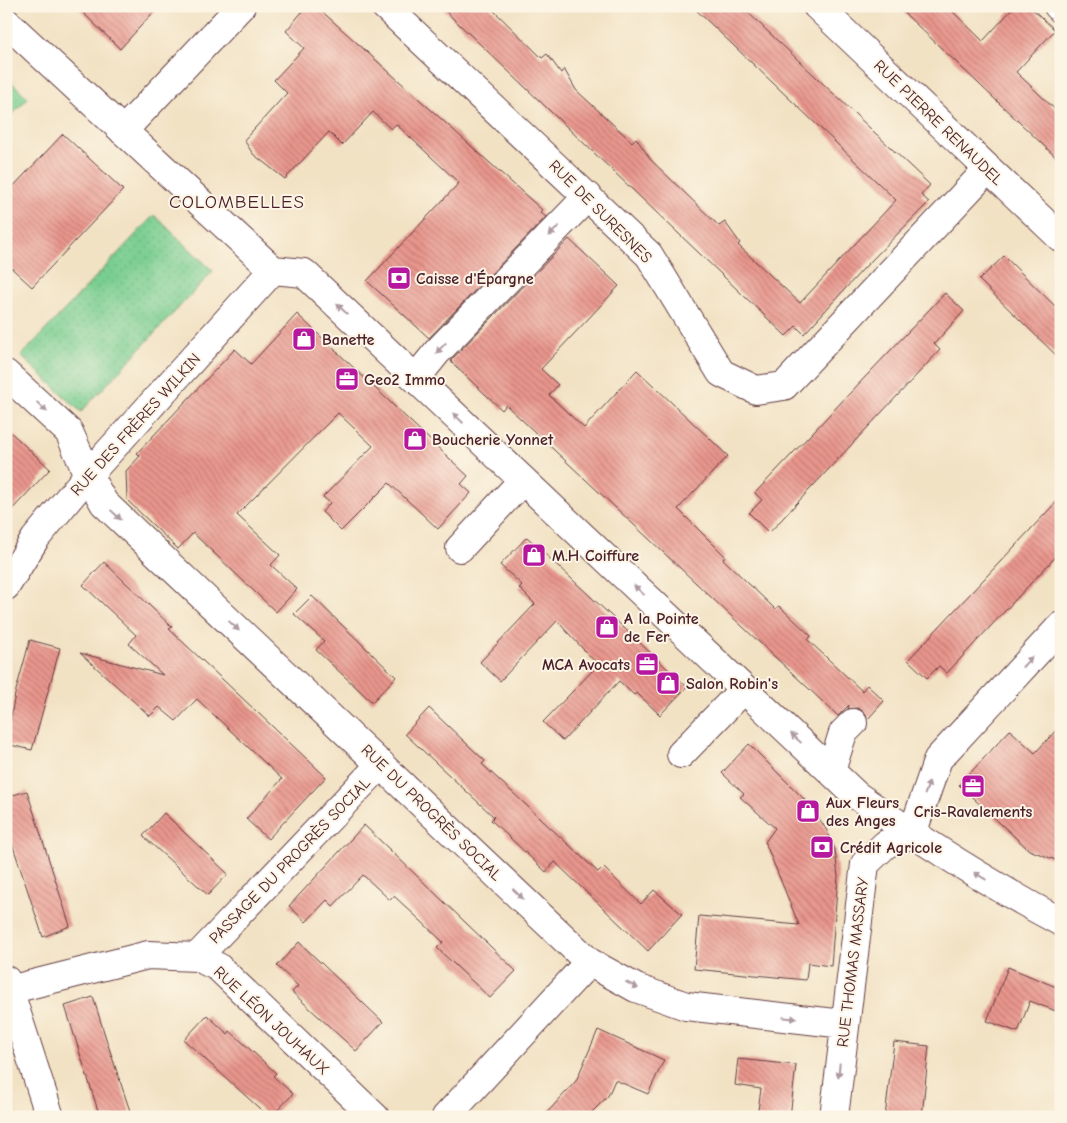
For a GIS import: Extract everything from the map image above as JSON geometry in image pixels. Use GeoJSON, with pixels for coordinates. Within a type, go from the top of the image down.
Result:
{"type":"FeatureCollection","features":[{"type":"Feature","properties":{"kind":"street"},"geometry":{"type":"LineString","coordinates":[[123,131],[241,6]]}},
{"type":"Feature","properties":{"kind":"street","name":"RUE DE SURESNES"},"geometry":{"type":"LineString","coordinates":[[385,6],[650,255],[721,373],[756,390],[784,386],[988,169]]}},
{"type":"Feature","properties":{"kind":"street","name":"RUE PIERRE RENAUDEL"},"geometry":{"type":"LineString","coordinates":[[817,6],[988,169],[1056,225]]}},
{"type":"Feature","properties":{"kind":"street"},"geometry":{"type":"LineString","coordinates":[[1058,6],[1061,9]]}},
{"type":"Feature","properties":{"kind":"street"},"geometry":{"type":"LineString","coordinates":[[6,22],[273,270],[304,273],[856,795],[912,834],[1022,901],[1061,922]]}},
{"type":"Feature","properties":{"kind":"street"},"geometry":{"type":"LineString","coordinates":[[416,378],[437,352],[588,196]]}},
{"type":"Feature","properties":{"kind":"street","name":"RUE DES FRÈRES WILKIN"},"geometry":{"type":"LineString","coordinates":[[6,586],[36,539],[88,475],[273,270]]}},
{"type":"Feature","properties":{"kind":"street","name":"RUE DU PROGRÈS SOCIAL"},"geometry":{"type":"LineString","coordinates":[[6,374],[69,432],[88,475],[104,503],[589,962],[636,988],[686,1006],[844,1024]]}},
{"type":"Feature","properties":{"kind":"street"},"geometry":{"type":"LineString","coordinates":[[460,548],[522,480]]}},
{"type":"Feature","properties":{"kind":"street"},"geometry":{"type":"LineString","coordinates":[[912,834],[938,759],[1061,626]]}},
{"type":"Feature","properties":{"kind":"street"},"geometry":{"type":"LineString","coordinates":[[681,754],[744,689]]}},
{"type":"Feature","properties":{"kind":"street"},"geometry":{"type":"LineString","coordinates":[[831,771],[843,733],[853,723]]}},
{"type":"Feature","properties":{"kind":"street","name":"PASSAGE DU PROGRÈS SOCIAL"},"geometry":{"type":"LineString","coordinates":[[197,957],[380,764]]}},
{"type":"Feature","properties":{"kind":"street","name":"RUE THOMAS MASSARY"},"geometry":{"type":"LineString","coordinates":[[834,1117],[865,864],[886,844],[912,834]]}},
{"type":"Feature","properties":{"kind":"street","name":"RUE LÉON JOUHAUX"},"geometry":{"type":"LineString","coordinates":[[8,985],[148,954],[197,957],[218,967],[374,1117]]}},
{"type":"Feature","properties":{"kind":"street"},"geometry":{"type":"LineString","coordinates":[[446,1117],[589,962]]}},
{"type":"Feature","properties":{"kind":"street"},"geometry":{"type":"LineString","coordinates":[[8,985],[50,1117]]}},
{"type":"Feature","properties":{"kind":"green space"},"geometry":{"type":"Polygon","coordinates":[[[6,77],[28,98],[6,121],[6,77]]]}},
{"type":"Feature","properties":{"kind":"green space"},"geometry":{"type":"Polygon","coordinates":[[[154,215],[213,271],[81,412],[21,356],[154,215]]]}},
{"type":"Feature","properties":{"kind":"building"},"geometry":{"type":"Polygon","coordinates":[[[76,6],[159,6],[120,49],[76,6]]]}},
{"type":"Feature","properties":{"kind":"building"},"geometry":{"type":"Polygon","coordinates":[[[307,6],[316,6],[542,210],[540,212],[546,217],[429,338],[367,281],[459,183],[396,124],[391,129],[373,112],[342,145],[329,132],[285,179],[253,154],[244,140],[287,93],[274,80],[304,48],[286,31],[307,6]]]}},
{"type":"Feature","properties":{"kind":"building"},"geometry":{"type":"Polygon","coordinates":[[[440,6],[489,6],[542,58],[547,54],[561,73],[564,69],[576,90],[632,142],[636,138],[651,160],[719,226],[725,222],[740,243],[738,245],[800,303],[896,200],[692,6],[741,6],[930,185],[921,195],[929,202],[865,267],[804,334],[796,326],[786,336],[440,6]]]}},
{"type":"Feature","properties":{"kind":"building"},"geometry":{"type":"Polygon","coordinates":[[[897,6],[947,6],[983,41],[1015,6],[1029,6],[1055,30],[1016,72],[1061,115],[1061,162],[897,6]]]}},
{"type":"Feature","properties":{"kind":"building"},"geometry":{"type":"Polygon","coordinates":[[[63,134],[123,190],[32,287],[6,263],[6,194],[63,134]]]}},
{"type":"Feature","properties":{"kind":"building"},"geometry":{"type":"Polygon","coordinates":[[[569,239],[619,286],[541,369],[558,385],[549,395],[584,428],[637,370],[728,456],[678,509],[725,556],[723,559],[775,609],[779,606],[811,636],[808,640],[862,691],[867,685],[884,701],[868,719],[864,712],[858,708],[848,709],[849,705],[838,716],[506,405],[502,410],[452,363],[451,360],[569,239]]]}},
{"type":"Feature","properties":{"kind":"building"},"geometry":{"type":"Polygon","coordinates":[[[1004,256],[1061,312],[1061,360],[979,280],[1004,256]]]}},
{"type":"Feature","properties":{"kind":"building"},"geometry":{"type":"Polygon","coordinates":[[[945,293],[964,311],[934,344],[940,350],[769,533],[749,513],[762,500],[755,493],[945,293]]]}},
{"type":"Feature","properties":{"kind":"building"},"geometry":{"type":"Polygon","coordinates":[[[297,314],[468,476],[461,484],[471,493],[438,529],[389,483],[341,531],[322,512],[330,503],[323,497],[373,446],[338,413],[237,515],[280,555],[271,565],[297,589],[276,612],[193,533],[178,549],[127,500],[126,471],[140,456],[137,453],[235,349],[251,364],[297,314]]]}},
{"type":"Feature","properties":{"kind":"building"},"geometry":{"type":"Polygon","coordinates":[[[6,428],[50,469],[6,516],[6,428]]]}},
{"type":"Feature","properties":{"kind":"building"},"geometry":{"type":"Polygon","coordinates":[[[1061,497],[1061,551],[947,673],[939,666],[927,678],[908,660],[1061,497]]]}},
{"type":"Feature","properties":{"kind":"building"},"geometry":{"type":"Polygon","coordinates":[[[527,537],[687,687],[660,715],[637,693],[634,695],[619,681],[563,741],[543,722],[598,665],[557,621],[500,681],[480,662],[535,604],[519,588],[522,585],[500,565],[527,537]]]}},
{"type":"Feature","properties":{"kind":"building"},"geometry":{"type":"Polygon","coordinates":[[[104,562],[172,627],[169,629],[326,777],[268,839],[246,819],[282,779],[197,699],[176,721],[159,707],[150,716],[80,653],[163,675],[129,644],[136,635],[83,585],[104,562]]]}},
{"type":"Feature","properties":{"kind":"building"},"geometry":{"type":"Polygon","coordinates":[[[312,596],[396,677],[372,702],[316,650],[324,641],[294,614],[312,596]]]}},
{"type":"Feature","properties":{"kind":"building"},"geometry":{"type":"Polygon","coordinates":[[[30,640],[60,648],[32,750],[6,744],[15,694],[30,640]]]}},
{"type":"Feature","properties":{"kind":"building"},"geometry":{"type":"Polygon","coordinates":[[[429,708],[485,761],[482,764],[598,872],[603,867],[641,904],[654,890],[682,914],[648,951],[555,862],[546,872],[491,820],[494,817],[405,734],[429,708]]]}},
{"type":"Feature","properties":{"kind":"building"},"geometry":{"type":"Polygon","coordinates":[[[1061,725],[1061,862],[1029,850],[959,785],[1010,730],[1035,753],[1061,725]]]}},
{"type":"Feature","properties":{"kind":"building"},"geometry":{"type":"Polygon","coordinates":[[[749,744],[810,805],[826,829],[835,850],[838,877],[831,966],[808,963],[806,980],[694,969],[699,916],[799,925],[765,842],[775,828],[740,797],[744,794],[722,773],[749,744]]]}},
{"type":"Feature","properties":{"kind":"building"},"geometry":{"type":"Polygon","coordinates":[[[27,791],[70,926],[43,937],[6,825],[6,797],[27,791]]]}},
{"type":"Feature","properties":{"kind":"building"},"geometry":{"type":"Polygon","coordinates":[[[164,813],[228,874],[208,895],[143,836],[164,813]]]}},
{"type":"Feature","properties":{"kind":"building"},"geometry":{"type":"Polygon","coordinates":[[[364,825],[516,971],[490,998],[437,948],[443,942],[394,896],[390,900],[363,875],[333,906],[327,900],[306,922],[289,906],[364,825]]]}},
{"type":"Feature","properties":{"kind":"building"},"geometry":{"type":"Polygon","coordinates":[[[299,942],[383,1022],[356,1051],[292,992],[298,986],[277,966],[299,942]]]}},
{"type":"Feature","properties":{"kind":"building"},"geometry":{"type":"Polygon","coordinates":[[[1008,967],[1061,989],[1061,1013],[1030,1001],[1018,1032],[987,1021],[1008,967]]]}},
{"type":"Feature","properties":{"kind":"building"},"geometry":{"type":"Polygon","coordinates":[[[93,997],[132,1117],[100,1117],[65,1006],[93,997]]]}},
{"type":"Feature","properties":{"kind":"building"},"geometry":{"type":"Polygon","coordinates":[[[207,1015],[228,1034],[230,1031],[276,1073],[273,1076],[293,1094],[271,1117],[184,1040],[207,1015]]]}},
{"type":"Feature","properties":{"kind":"building"},"geometry":{"type":"Polygon","coordinates":[[[598,1030],[664,1060],[648,1094],[615,1080],[608,1096],[587,1117],[543,1117],[576,1081],[598,1030]]]}},
{"type":"Feature","properties":{"kind":"building"},"geometry":{"type":"Polygon","coordinates":[[[894,1042],[929,1046],[922,1117],[885,1117],[894,1042]]]}},
{"type":"Feature","properties":{"kind":"building"},"geometry":{"type":"Polygon","coordinates":[[[738,1059],[796,1065],[790,1117],[757,1117],[761,1089],[735,1085],[738,1059]]]}},
{"type":"Feature","properties":{"kind":"place","name":"Caisse d'Épargne"},"geometry":{"type":"Point","coordinates":[399,278]}},
{"type":"Feature","properties":{"kind":"place","name":"Banette"},"geometry":{"type":"Point","coordinates":[304,339]}},
{"type":"Feature","properties":{"kind":"place","name":"Geo2 Immo"},"geometry":{"type":"Point","coordinates":[347,379]}},
{"type":"Feature","properties":{"kind":"place","name":"Boucherie Yonnet"},"geometry":{"type":"Point","coordinates":[415,439]}},
{"type":"Feature","properties":{"kind":"place","name":"M.H Coiffure"},"geometry":{"type":"Point","coordinates":[534,555]}},
{"type":"Feature","properties":{"kind":"place","name":"A la Pointe de Fer"},"geometry":{"type":"Point","coordinates":[607,627]}},
{"type":"Feature","properties":{"kind":"place","name":"MCA Avocats"},"geometry":{"type":"Point","coordinates":[647,664]}},
{"type":"Feature","properties":{"kind":"place","name":"Salon Robin's"},"geometry":{"type":"Point","coordinates":[668,683]}},
{"type":"Feature","properties":{"kind":"place","name":"Cris-Ravalements"},"geometry":{"type":"Point","coordinates":[973,786]}},
{"type":"Feature","properties":{"kind":"place","name":"Aux Fleurs des Anges"},"geometry":{"type":"Point","coordinates":[808,811]}},
{"type":"Feature","properties":{"kind":"place","name":"Crédit Agricole"},"geometry":{"type":"Point","coordinates":[822,847]}},
{"type":"Feature","properties":{"kind":"district","name":"COLOMBELLES"},"geometry":{"type":"Point","coordinates":[237,201]}}]}
